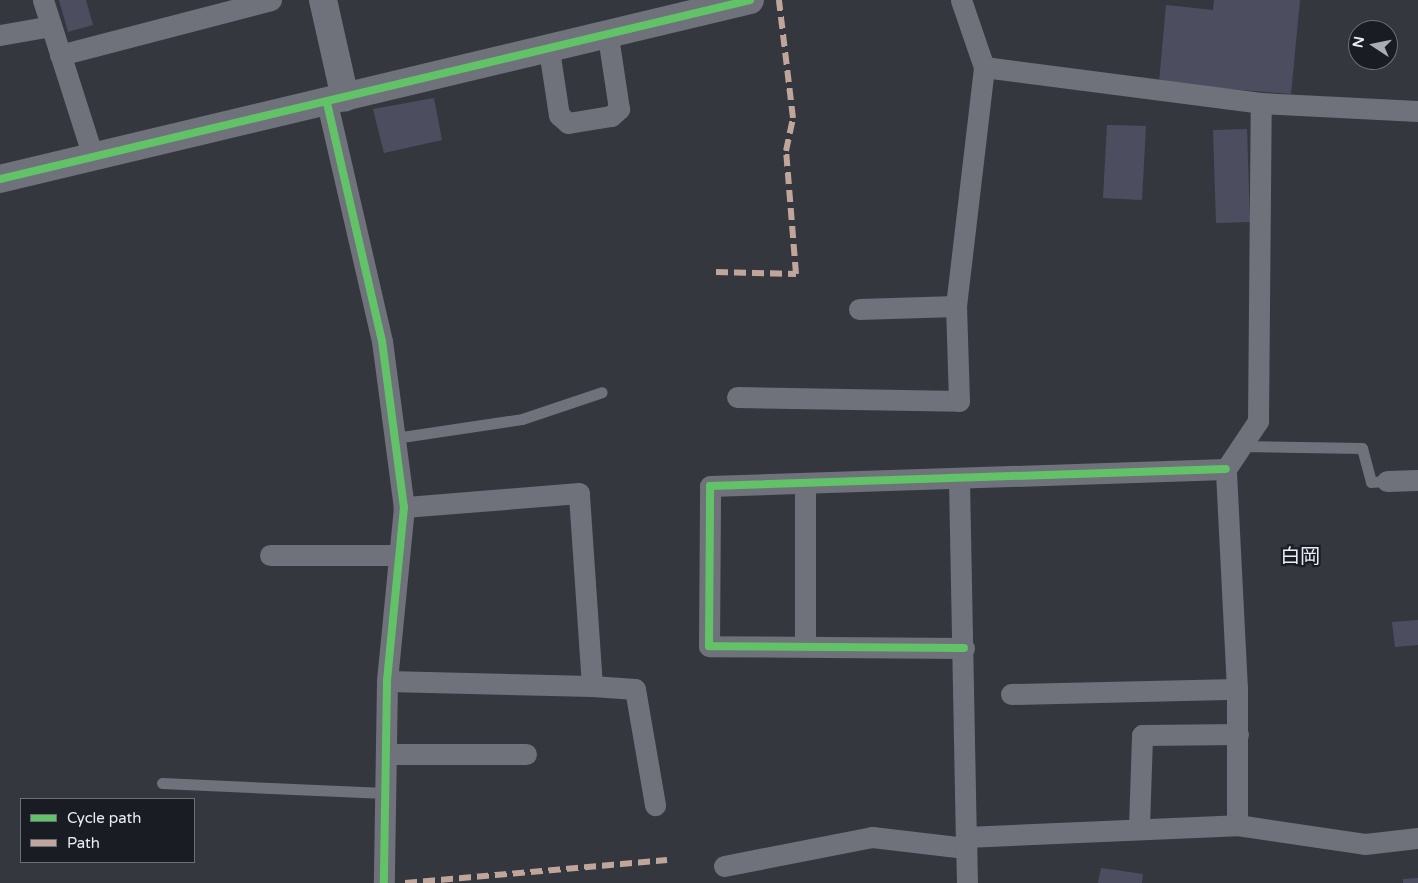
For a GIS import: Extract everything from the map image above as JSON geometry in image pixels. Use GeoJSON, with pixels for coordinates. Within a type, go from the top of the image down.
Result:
{"type":"FeatureCollection","features":[{"type":"Feature","properties":{"kind":"street"},"geometry":{"type":"LineString","coordinates":[[43,0],[93,157]]}},
{"type":"Feature","properties":{"kind":"street"},"geometry":{"type":"LineString","coordinates":[[60,55],[271,0]]}},
{"type":"Feature","properties":{"kind":"street"},"geometry":{"type":"LineString","coordinates":[[323,0],[336,101],[382,341],[404,506],[387,681],[384,883]]}},
{"type":"Feature","properties":{"kind":"street"},"geometry":{"type":"LineString","coordinates":[[0,179],[336,101],[750,0]]}},
{"type":"Feature","properties":{"kind":"street"},"geometry":{"type":"LineString","coordinates":[[737,397],[959,401],[956,306],[984,67],[961,0]]}},
{"type":"Feature","properties":{"kind":"street"},"geometry":{"type":"LineString","coordinates":[[0,35],[51,26]]}},
{"type":"Feature","properties":{"kind":"street"},"geometry":{"type":"LineString","coordinates":[[549,50],[559,115],[568,123],[611,116],[619,109],[608,36]]}},
{"type":"Feature","properties":{"kind":"street"},"geometry":{"type":"LineString","coordinates":[[984,67],[1261,103],[1418,111]]}},
{"type":"Feature","properties":{"kind":"street"},"geometry":{"type":"LineString","coordinates":[[1237,825],[1237,689],[1226,470],[1258,421],[1261,103]]}},
{"type":"Feature","properties":{"kind":"street"},"geometry":{"type":"LineString","coordinates":[[859,310],[956,306]]}},
{"type":"Feature","properties":{"kind":"street"},"geometry":{"type":"LineString","coordinates":[[964,648],[709,646],[710,486],[959,480],[1226,470]]}},
{"type":"Feature","properties":{"kind":"street"},"geometry":{"type":"LineString","coordinates":[[959,480],[964,648],[967,883]]}},
{"type":"Feature","properties":{"kind":"street"},"geometry":{"type":"LineString","coordinates":[[1387,481],[1418,480]]}},
{"type":"Feature","properties":{"kind":"street"},"geometry":{"type":"LineString","coordinates":[[804,484],[805,646]]}},
{"type":"Feature","properties":{"kind":"street"},"geometry":{"type":"LineString","coordinates":[[404,506],[579,493],[592,686]]}},
{"type":"Feature","properties":{"kind":"street"},"geometry":{"type":"LineString","coordinates":[[270,555],[400,555]]}},
{"type":"Feature","properties":{"kind":"street"},"geometry":{"type":"LineString","coordinates":[[387,681],[635,688],[655,805]]}},
{"type":"Feature","properties":{"kind":"street"},"geometry":{"type":"LineString","coordinates":[[1011,694],[1237,689]]}},
{"type":"Feature","properties":{"kind":"street"},"geometry":{"type":"LineString","coordinates":[[1139,827],[1142,735],[1238,734]]}},
{"type":"Feature","properties":{"kind":"street"},"geometry":{"type":"LineString","coordinates":[[386,754],[526,754]]}},
{"type":"Feature","properties":{"kind":"street"},"geometry":{"type":"LineString","coordinates":[[724,866],[872,837],[966,842],[1139,827],[1237,825],[1365,844],[1418,838]]}},
{"type":"Feature","properties":{"kind":"lane"},"geometry":{"type":"LineString","coordinates":[[395,438],[522,419],[602,392]]}},
{"type":"Feature","properties":{"kind":"lane"},"geometry":{"type":"LineString","coordinates":[[1242,446],[1362,448],[1371,482],[1387,481]]}},
{"type":"Feature","properties":{"kind":"lane"},"geometry":{"type":"LineString","coordinates":[[162,783],[385,793]]}},
{"type":"Feature","properties":{"kind":"building"},"geometry":{"type":"Polygon","coordinates":[[[59,0],[86,0],[93,25],[68,32],[59,0]]]}},
{"type":"Feature","properties":{"kind":"building"},"geometry":{"type":"Polygon","coordinates":[[[1214,0],[1300,0],[1291,94],[1159,83],[1166,5],[1213,10],[1214,0]]]}},
{"type":"Feature","properties":{"kind":"building"},"geometry":{"type":"Polygon","coordinates":[[[434,98],[442,140],[384,153],[373,109],[434,98]]]}},
{"type":"Feature","properties":{"kind":"building"},"geometry":{"type":"Polygon","coordinates":[[[1107,125],[1146,126],[1142,200],[1103,198],[1107,125]]]}},
{"type":"Feature","properties":{"kind":"building"},"geometry":{"type":"Polygon","coordinates":[[[1247,129],[1250,222],[1216,223],[1213,130],[1247,129]]]}},
{"type":"Feature","properties":{"kind":"building"},"geometry":{"type":"Polygon","coordinates":[[[1418,620],[1418,645],[1395,647],[1392,622],[1418,620]]]}},
{"type":"Feature","properties":{"kind":"building"},"geometry":{"type":"Polygon","coordinates":[[[1101,868],[1143,874],[1142,883],[1098,883],[1101,868]]]}},
{"type":"Feature","properties":{"kind":"building"},"geometry":{"type":"Polygon","coordinates":[[[1418,878],[1418,883],[1403,883],[1403,879],[1418,878]]]}},
{"type":"Feature","properties":{"kind":"marked path"},"geometry":{"type":"LineString","coordinates":[[716,272],[796,274],[786,151],[793,118],[779,0]]}},
{"type":"Feature","properties":{"kind":"marked path"},"geometry":{"type":"LineString","coordinates":[[405,883],[667,860]]}},
{"type":"Feature","properties":{"kind":"cycle path"},"geometry":{"type":"LineString","coordinates":[[0,179],[750,0]]}},
{"type":"Feature","properties":{"kind":"cycle path"},"geometry":{"type":"LineString","coordinates":[[327,103],[382,341],[404,507],[387,681],[384,883]]}},
{"type":"Feature","properties":{"kind":"cycle path"},"geometry":{"type":"LineString","coordinates":[[964,648],[709,646],[710,486],[1226,469]]}},
{"type":"Feature","properties":{"kind":"district","name":"白岡"},"geometry":{"type":"Point","coordinates":[1300,557]}}]}
